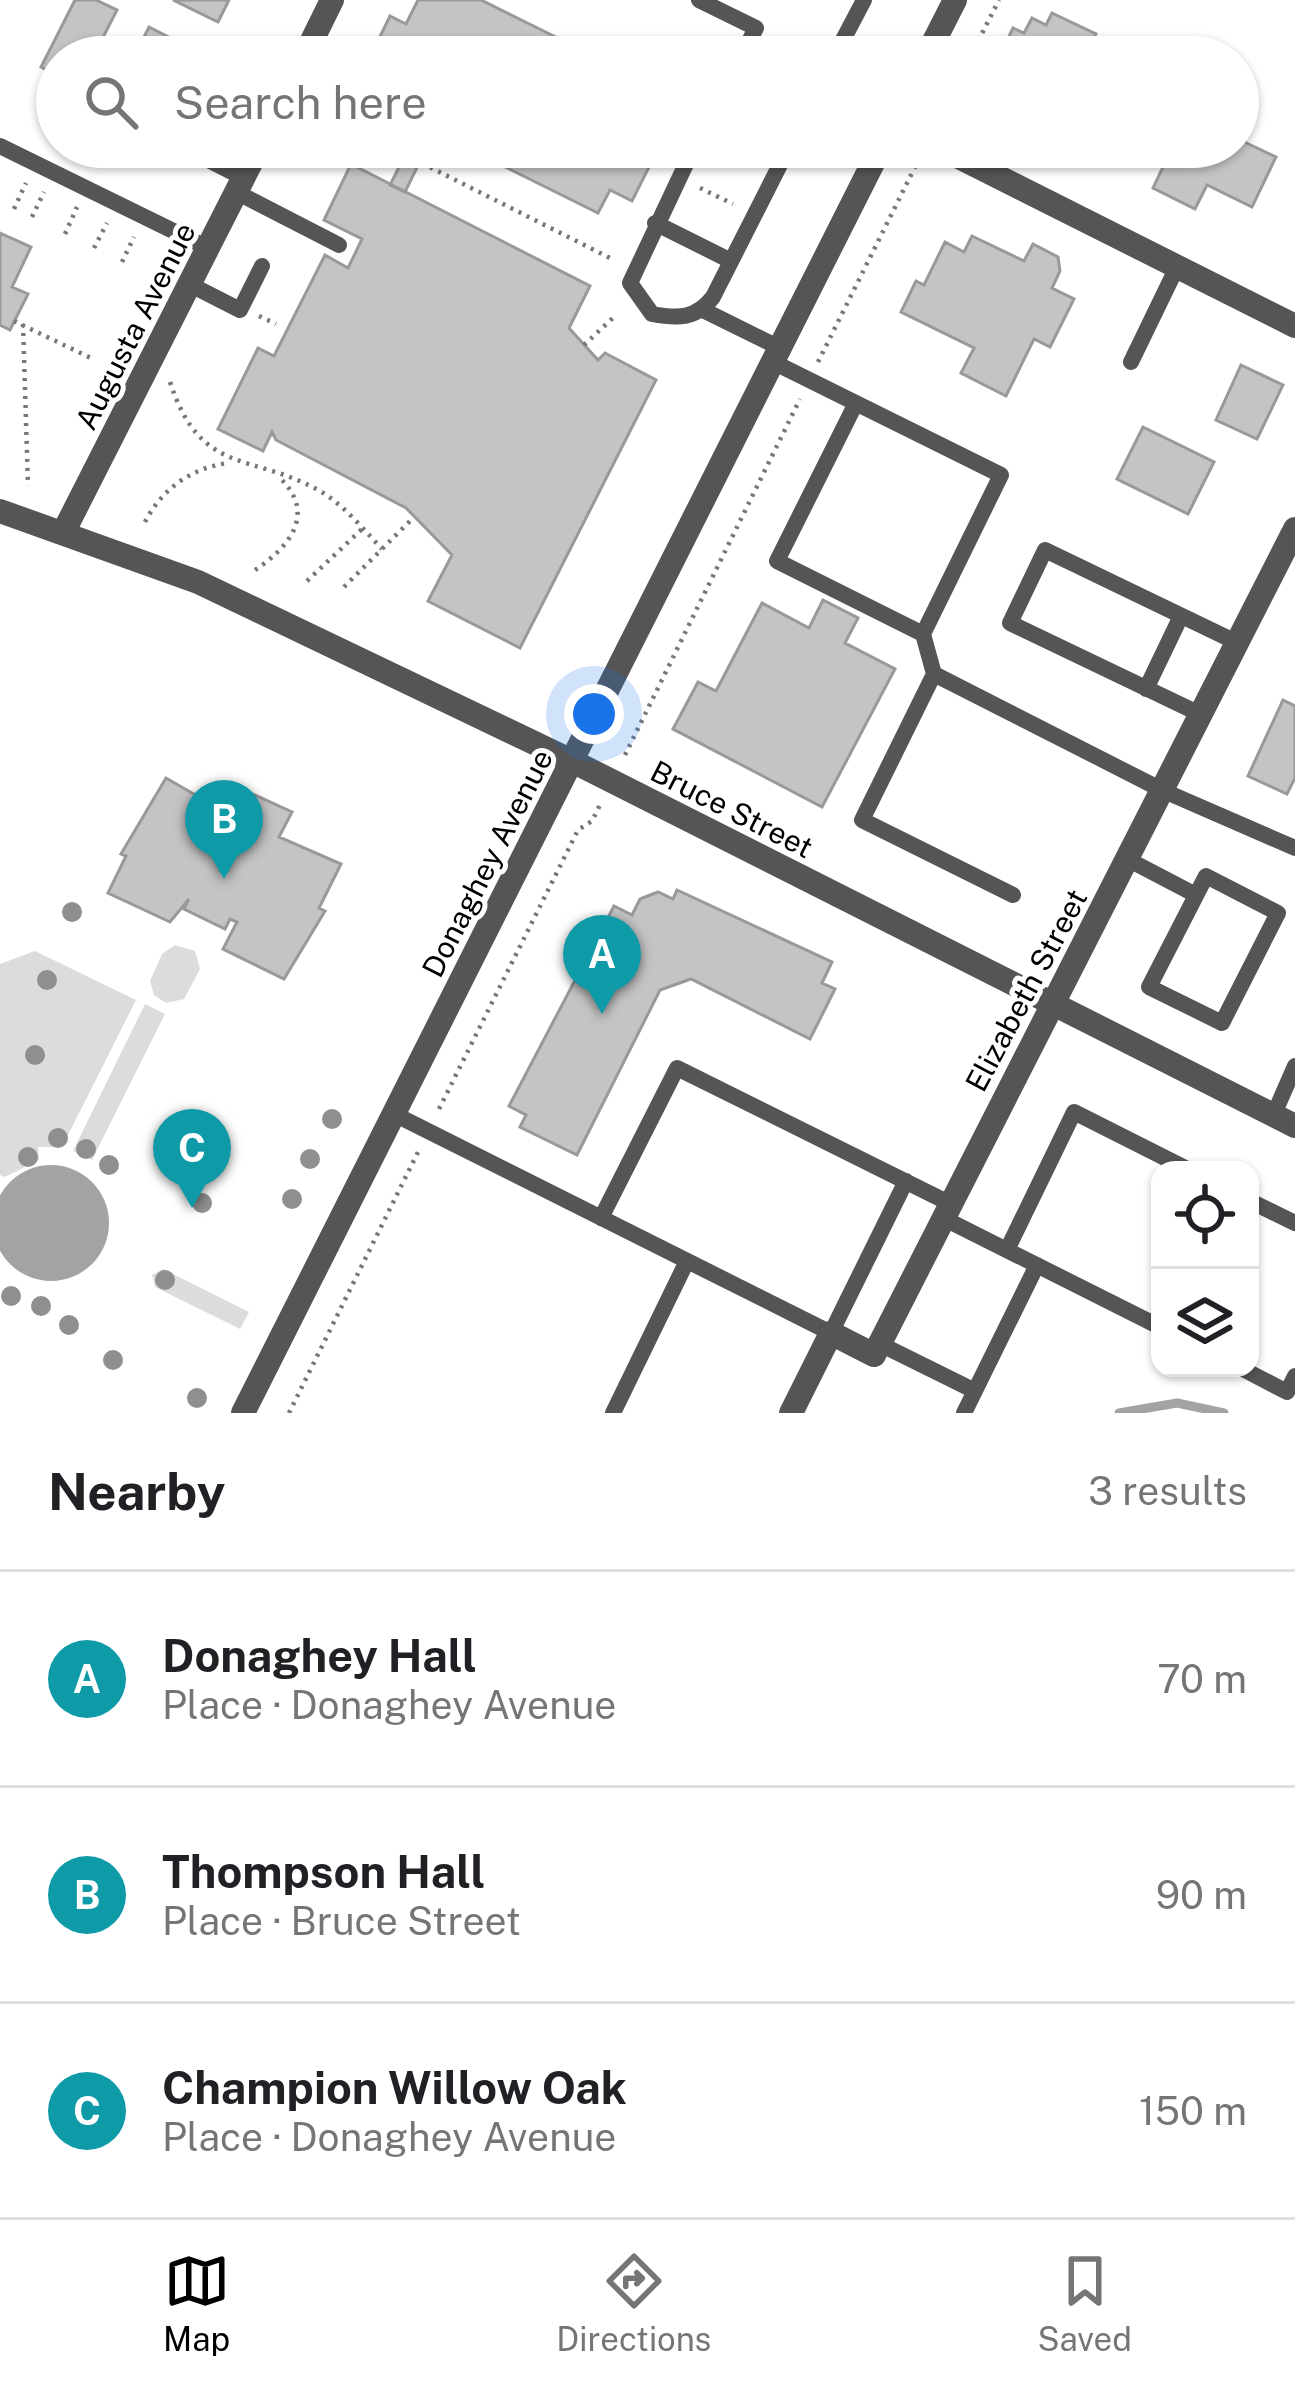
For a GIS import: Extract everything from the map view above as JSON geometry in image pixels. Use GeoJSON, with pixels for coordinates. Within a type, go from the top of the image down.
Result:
{"type":"FeatureCollection","features":[{"type":"Feature","properties":{"kind":"street"},"geometry":{"type":"LineString","coordinates":[[314,36],[332,0]]}},
{"type":"Feature","properties":{"kind":"street"},"geometry":{"type":"LineString","coordinates":[[937,36],[955,0]]}},
{"type":"Feature","properties":{"kind":"street","name":"Augusta Avenue"},"geometry":{"type":"LineString","coordinates":[[64,531],[248,168]]}},
{"type":"Feature","properties":{"kind":"street","name":"Donaghey Avenue"},"geometry":{"type":"LineString","coordinates":[[243,1413],[870,168]]}},
{"type":"Feature","properties":{"kind":"street"},"geometry":{"type":"LineString","coordinates":[[981,168],[1295,326]]}},
{"type":"Feature","properties":{"kind":"street","name":"Bruce Street"},"geometry":{"type":"LineString","coordinates":[[0,511],[198,582],[572,761],[1284,1120]]}},
{"type":"Feature","properties":{"kind":"street","name":"Elizabeth Street"},"geometry":{"type":"LineString","coordinates":[[880,1344],[1295,530]]}},
{"type":"Feature","properties":{"kind":"street"},"geometry":{"type":"LineString","coordinates":[[791,1413],[831,1333],[874,1355],[880,1344]]}},
{"type":"Feature","properties":{"kind":"lane"},"geometry":{"type":"LineString","coordinates":[[699,0],[756,28],[752,36]]}},
{"type":"Feature","properties":{"kind":"lane"},"geometry":{"type":"LineString","coordinates":[[845,36],[863,0]]}},
{"type":"Feature","properties":{"kind":"lane"},"geometry":{"type":"LineString","coordinates":[[1,148],[36,165]]}},
{"type":"Feature","properties":{"kind":"lane"},"geometry":{"type":"LineString","coordinates":[[42,168],[208,248]]}},
{"type":"Feature","properties":{"kind":"lane"},"geometry":{"type":"LineString","coordinates":[[214,168],[339,245]]}},
{"type":"Feature","properties":{"kind":"lane"},"geometry":{"type":"LineString","coordinates":[[684,168],[634,263],[630,283],[652,314],[672,318],[703,310],[778,168]]}},
{"type":"Feature","properties":{"kind":"lane"},"geometry":{"type":"LineString","coordinates":[[656,223],[731,261]]}},
{"type":"Feature","properties":{"kind":"lane"},"geometry":{"type":"LineString","coordinates":[[189,284],[240,310],[262,266]]}},
{"type":"Feature","properties":{"kind":"lane"},"geometry":{"type":"LineString","coordinates":[[1131,362],[1177,267]]}},
{"type":"Feature","properties":{"kind":"lane"},"geometry":{"type":"LineString","coordinates":[[703,310],[809,380],[1001,475],[923,634],[934,674],[862,820],[1013,895]]}},
{"type":"Feature","properties":{"kind":"lane"},"geometry":{"type":"LineString","coordinates":[[856,403],[777,561],[923,634]]}},
{"type":"Feature","properties":{"kind":"lane"},"geometry":{"type":"LineString","coordinates":[[1202,715],[1010,623],[1046,550],[1238,643]]}},
{"type":"Feature","properties":{"kind":"lane"},"geometry":{"type":"LineString","coordinates":[[1146,689],[1181,616]]}},
{"type":"Feature","properties":{"kind":"lane"},"geometry":{"type":"LineString","coordinates":[[934,674],[1164,790],[1295,848]]}},
{"type":"Feature","properties":{"kind":"lane"},"geometry":{"type":"LineString","coordinates":[[1129,860],[1196,895]]}},
{"type":"Feature","properties":{"kind":"lane"},"geometry":{"type":"LineString","coordinates":[[1206,876],[1278,913],[1222,1023],[1150,987],[1196,895],[1206,876]]}},
{"type":"Feature","properties":{"kind":"lane"},"geometry":{"type":"LineString","coordinates":[[1284,1120],[1295,1066]]}},
{"type":"Feature","properties":{"kind":"lane"},"geometry":{"type":"LineString","coordinates":[[602,1218],[677,1068],[906,1181],[1007,1250],[1151,1322]]}},
{"type":"Feature","properties":{"kind":"lane"},"geometry":{"type":"LineString","coordinates":[[1007,1250],[1074,1112],[1171,1161]]}},
{"type":"Feature","properties":{"kind":"lane"},"geometry":{"type":"LineString","coordinates":[[394,1114],[831,1333],[906,1181]]}},
{"type":"Feature","properties":{"kind":"lane"},"geometry":{"type":"LineString","coordinates":[[1259,1205],[1295,1223]]}},
{"type":"Feature","properties":{"kind":"lane"},"geometry":{"type":"LineString","coordinates":[[613,1413],[687,1262]]}},
{"type":"Feature","properties":{"kind":"lane"},"geometry":{"type":"LineString","coordinates":[[964,1413],[1037,1265]]}},
{"type":"Feature","properties":{"kind":"lane"},"geometry":{"type":"LineString","coordinates":[[880,1344],[975,1391]]}},
{"type":"Feature","properties":{"kind":"lane"},"geometry":{"type":"LineString","coordinates":[[1259,1377],[1287,1391],[1295,1376]]}},
{"type":"Feature","properties":{"kind":"path"},"geometry":{"type":"LineString","coordinates":[[981,36],[999,0]]}},
{"type":"Feature","properties":{"kind":"path"},"geometry":{"type":"LineString","coordinates":[[432,168],[612,259]]}},
{"type":"Feature","properties":{"kind":"path"},"geometry":{"type":"LineString","coordinates":[[640,721],[915,168]]}},
{"type":"Feature","properties":{"kind":"path"},"geometry":{"type":"LineString","coordinates":[[14,209],[26,183]]}},
{"type":"Feature","properties":{"kind":"path"},"geometry":{"type":"LineString","coordinates":[[689,183],[738,207]]}},
{"type":"Feature","properties":{"kind":"path"},"geometry":{"type":"LineString","coordinates":[[32,218],[44,192]]}},
{"type":"Feature","properties":{"kind":"path"},"geometry":{"type":"LineString","coordinates":[[64,234],[77,207]]}},
{"type":"Feature","properties":{"kind":"path"},"geometry":{"type":"LineString","coordinates":[[94,248],[107,223]]}},
{"type":"Feature","properties":{"kind":"path"},"geometry":{"type":"LineString","coordinates":[[122,262],[134,237]]}},
{"type":"Feature","properties":{"kind":"path"},"geometry":{"type":"LineString","coordinates":[[255,314],[276,324]]}},
{"type":"Feature","properties":{"kind":"path"},"geometry":{"type":"LineString","coordinates":[[584,345],[615,316]]}},
{"type":"Feature","properties":{"kind":"path"},"geometry":{"type":"LineString","coordinates":[[14,320],[95,360]]}},
{"type":"Feature","properties":{"kind":"path"},"geometry":{"type":"LineString","coordinates":[[23,324],[28,486]]}},
{"type":"Feature","properties":{"kind":"path"},"geometry":{"type":"LineString","coordinates":[[170,382],[188,422],[234,463]]}},
{"type":"Feature","properties":{"kind":"path"},"geometry":{"type":"LineString","coordinates":[[146,523],[158,499],[177,483],[212,466],[234,463],[332,499],[382,549]]}},
{"type":"Feature","properties":{"kind":"path"},"geometry":{"type":"LineString","coordinates":[[255,570],[284,548],[297,525],[297,504],[277,475]]}},
{"type":"Feature","properties":{"kind":"path"},"geometry":{"type":"LineString","coordinates":[[344,587],[414,517]]}},
{"type":"Feature","properties":{"kind":"path"},"geometry":{"type":"LineString","coordinates":[[307,581],[362,529]]}},
{"type":"Feature","properties":{"kind":"path"},"geometry":{"type":"LineString","coordinates":[[289,1413],[578,830],[599,808]]}},
{"type":"Feature","properties":{"kind":"shaded area"},"geometry":{"type":"Polygon","coordinates":[[[175,945],[195,951],[200,969],[184,999],[166,1003],[154,995],[150,981],[162,954],[175,945]]]}},
{"type":"Feature","properties":{"kind":"shaded area"},"geometry":{"type":"Polygon","coordinates":[[[35,951],[136,1000],[62,1147],[38,1147],[39,1160],[5,1177],[0,1175],[0,964],[35,951]]]}},
{"type":"Feature","properties":{"kind":"shaded area"},"geometry":{"type":"Polygon","coordinates":[[[145,1004],[165,1014],[92,1160],[73,1151],[145,1004]]]}},
{"type":"Feature","properties":{"kind":"shaded area"},"geometry":{"type":"Polygon","coordinates":[[[51,1165],[73,1169],[92,1182],[108,1212],[105,1245],[92,1264],[73,1277],[51,1281],[29,1277],[10,1264],[-1,1248],[-1,1198],[10,1182],[29,1169],[51,1165]]]}},
{"type":"Feature","properties":{"kind":"shaded area"},"geometry":{"type":"Polygon","coordinates":[[[163,1269],[249,1312],[240,1329],[155,1287],[152,1275],[163,1269]]]}},
{"type":"Feature","properties":{"kind":"building"},"geometry":{"type":"Polygon","coordinates":[[[75,0],[96,0],[117,10],[104,36],[57,36],[75,0]]]}},
{"type":"Feature","properties":{"kind":"building"},"geometry":{"type":"Polygon","coordinates":[[[173,0],[229,0],[218,22],[173,0]]]}},
{"type":"Feature","properties":{"kind":"building"},"geometry":{"type":"Polygon","coordinates":[[[418,0],[481,0],[554,36],[380,36],[390,16],[406,24],[418,0]]]}},
{"type":"Feature","properties":{"kind":"building"},"geometry":{"type":"Polygon","coordinates":[[[1052,13],[1096,34],[1009,36],[1013,28],[1024,33],[1032,18],[1046,25],[1052,13]]]}},
{"type":"Feature","properties":{"kind":"building"},"geometry":{"type":"Polygon","coordinates":[[[149,27],[167,36],[144,36],[149,27]]]}},
{"type":"Feature","properties":{"kind":"building"},"geometry":{"type":"Polygon","coordinates":[[[1259,149],[1276,157],[1252,207],[1207,185],[1195,209],[1153,188],[1162,168],[1259,168],[1259,149]]]}},
{"type":"Feature","properties":{"kind":"building"},"geometry":{"type":"Polygon","coordinates":[[[349,168],[359,168],[590,286],[569,328],[598,360],[605,353],[656,380],[520,648],[428,601],[452,555],[406,508],[276,440],[272,432],[263,451],[218,429],[258,348],[274,356],[325,255],[348,268],[362,239],[324,220],[349,168]]]}},
{"type":"Feature","properties":{"kind":"building"},"geometry":{"type":"Polygon","coordinates":[[[398,168],[417,168],[405,192],[390,185],[398,168]]]}},
{"type":"Feature","properties":{"kind":"building"},"geometry":{"type":"Polygon","coordinates":[[[507,168],[648,168],[632,201],[610,190],[598,213],[507,168]]]}},
{"type":"Feature","properties":{"kind":"building"},"geometry":{"type":"Polygon","coordinates":[[[0,233],[31,247],[12,287],[28,294],[10,330],[0,325],[0,233]]]}},
{"type":"Feature","properties":{"kind":"building"},"geometry":{"type":"Polygon","coordinates":[[[972,236],[1024,261],[1033,244],[1058,257],[1060,271],[1052,288],[1074,299],[1050,347],[1034,339],[1006,396],[961,373],[974,348],[901,312],[916,281],[924,285],[945,242],[964,252],[972,236]]]}},
{"type":"Feature","properties":{"kind":"building"},"geometry":{"type":"Polygon","coordinates":[[[1241,365],[1283,385],[1257,439],[1216,420],[1241,365]]]}},
{"type":"Feature","properties":{"kind":"building"},"geometry":{"type":"Polygon","coordinates":[[[1143,427],[1214,462],[1188,514],[1117,479],[1143,427]]]}},
{"type":"Feature","properties":{"kind":"building"},"geometry":{"type":"Polygon","coordinates":[[[823,600],[858,618],[845,643],[895,669],[822,807],[673,729],[698,682],[716,691],[762,603],[809,628],[823,600]]]}},
{"type":"Feature","properties":{"kind":"building"},"geometry":{"type":"Polygon","coordinates":[[[1283,700],[1295,706],[1295,778],[1287,794],[1248,776],[1283,700]]]}},
{"type":"Feature","properties":{"kind":"building"},"geometry":{"type":"Polygon","coordinates":[[[166,778],[225,812],[237,787],[292,812],[279,837],[341,864],[319,908],[325,911],[284,979],[223,949],[237,922],[230,919],[225,929],[184,909],[189,899],[170,922],[108,893],[126,856],[121,854],[166,778]]]}},
{"type":"Feature","properties":{"kind":"building"},"geometry":{"type":"Polygon","coordinates":[[[677,890],[832,962],[822,983],[835,989],[810,1039],[691,979],[660,990],[577,1155],[520,1127],[526,1115],[509,1106],[614,906],[632,915],[640,899],[658,892],[673,899],[677,890]]]}},
{"type":"Feature","properties":{"kind":"waterway"},"geometry":{"type":"LineString","coordinates":[[1119,1413],[1177,1403],[1224,1413]]}},
{"type":"Feature","properties":{"kind":"place","name":"Thompson Hall"},"geometry":{"type":"Point","coordinates":[224,879]}},
{"type":"Feature","properties":{"kind":"place","name":"Donaghey Hall"},"geometry":{"type":"Point","coordinates":[602,1014]}},
{"type":"Feature","properties":{"kind":"place","name":"Champion Willow Oak"},"geometry":{"type":"Point","coordinates":[192,1208]}}]}
